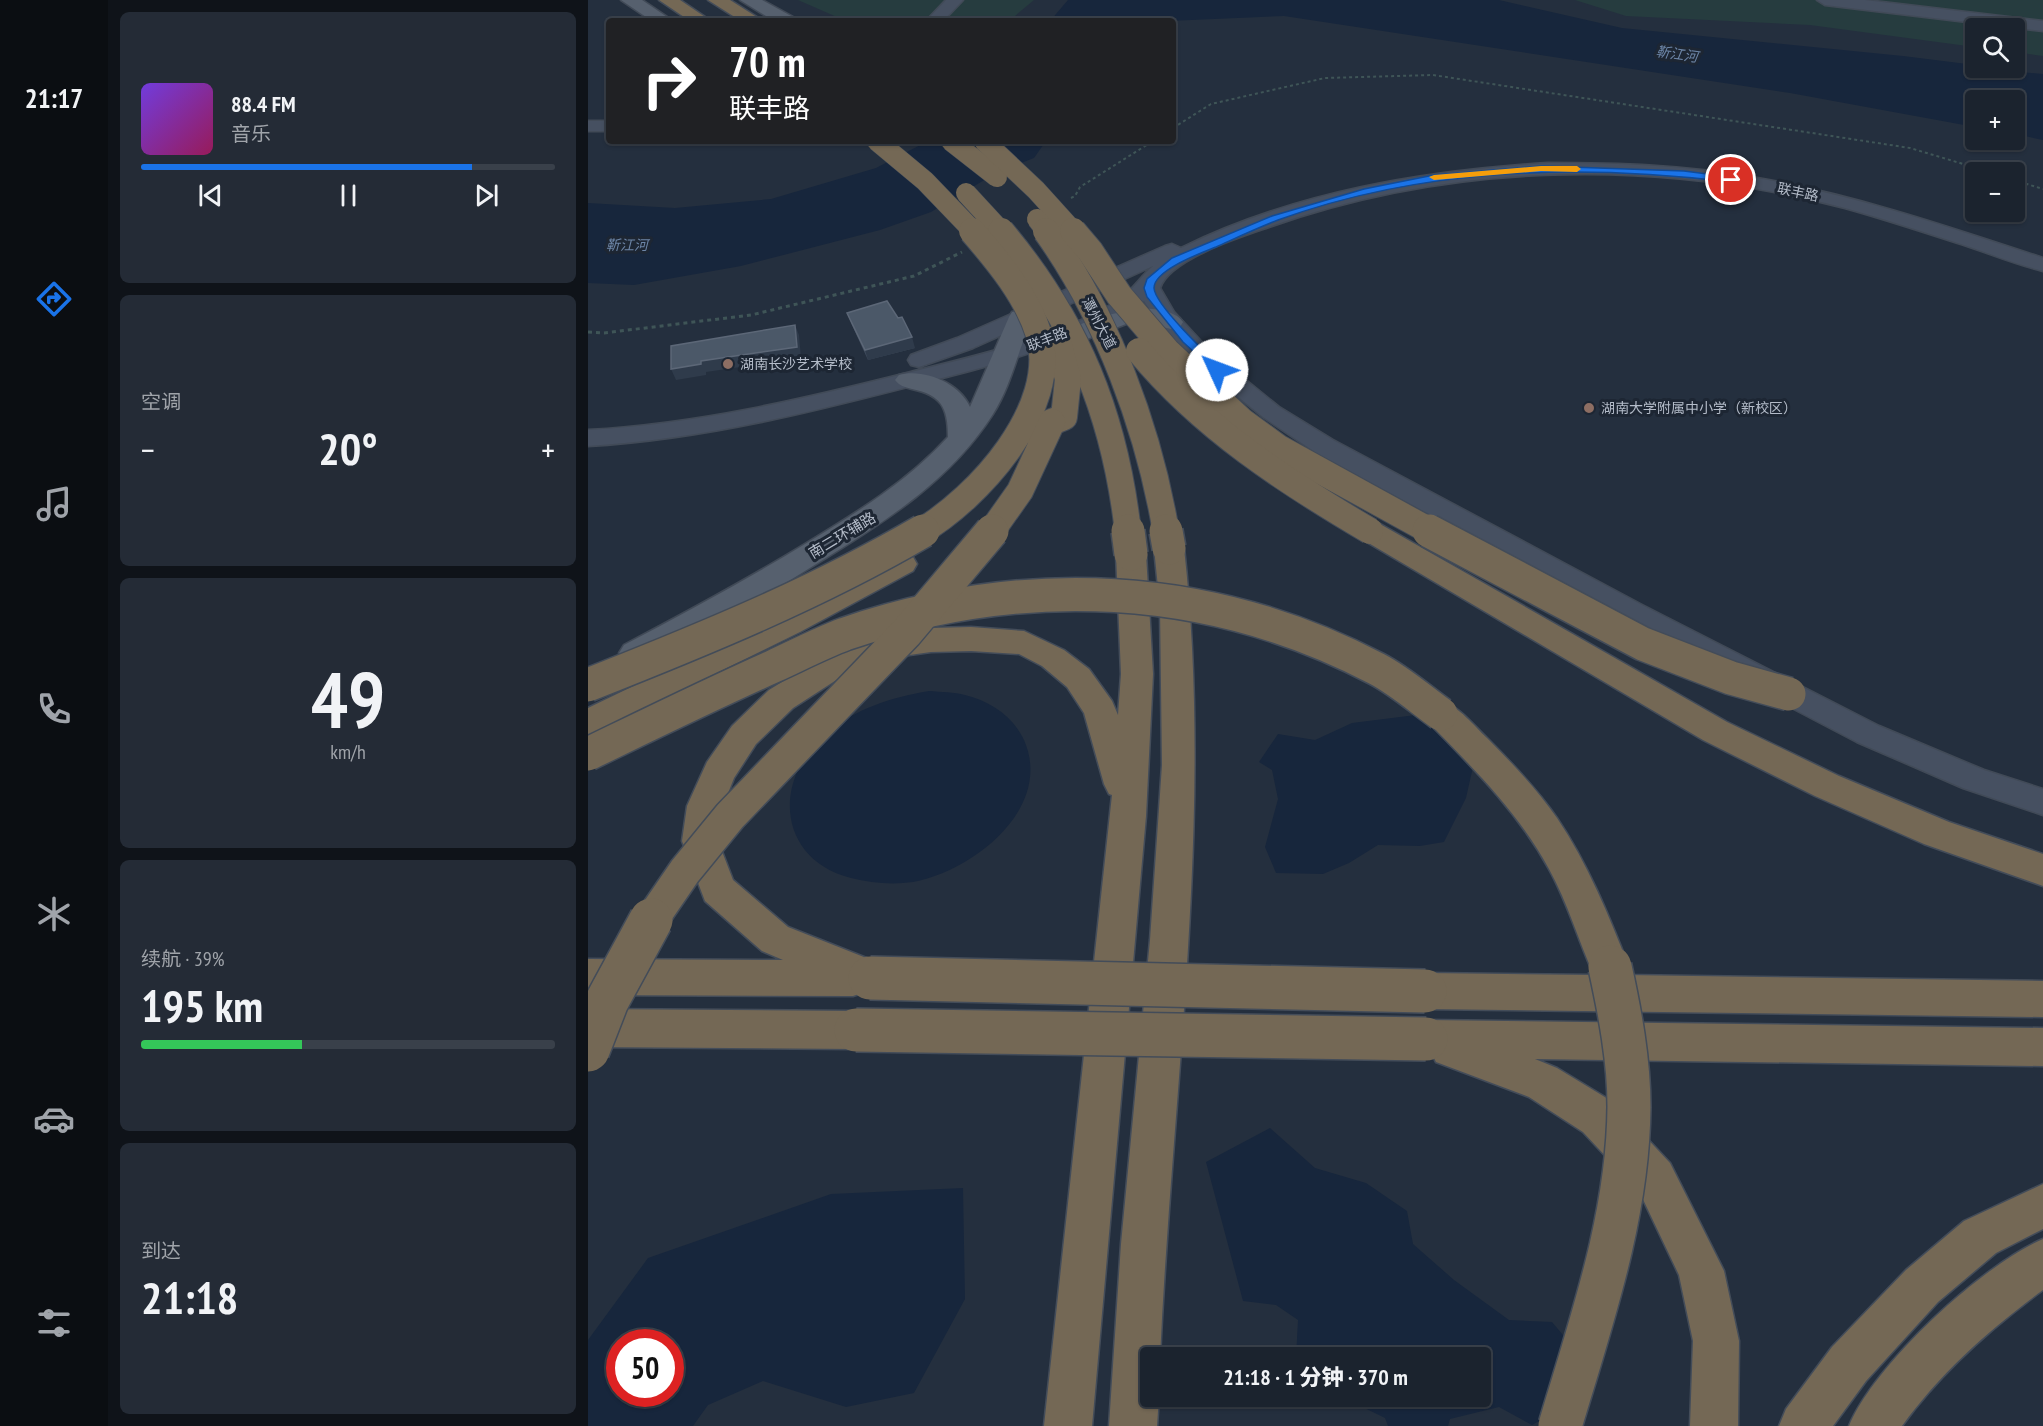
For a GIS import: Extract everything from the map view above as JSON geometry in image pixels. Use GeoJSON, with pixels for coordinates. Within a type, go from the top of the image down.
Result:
{"type":"FeatureCollection","features":[{"type":"Feature","properties":{"kind":"highway"},"geometry":{"type":"LineString","coordinates":[[668,0],[697,18]]}},
{"type":"Feature","properties":{"kind":"highway"},"geometry":{"type":"LineString","coordinates":[[717,0],[749,18]]}},
{"type":"Feature","properties":{"kind":"highway"},"geometry":{"type":"LineString","coordinates":[[588,686],[800,597],[901,543],[962,503],[996,466],[1025,423],[1039,377],[1041,346],[1034,324],[1004,271],[968,236],[909,166],[881,144]]}},
{"type":"Feature","properties":{"kind":"highway","name":"潭州大道"},"geometry":{"type":"LineString","coordinates":[[909,144],[949,176],[1009,238],[1036,273],[1091,376],[1114,446],[1131,554],[1137,674],[1128,816],[1068,1426]]}},
{"type":"Feature","properties":{"kind":"highway","name":"潭州大道"},"geometry":{"type":"LineString","coordinates":[[955,144],[986,167],[1018,197],[1053,239],[1063,255],[1112,348],[1130,391],[1148,442],[1161,493],[1175,607],[1179,765],[1169,940],[1143,1244]]}},
{"type":"Feature","properties":{"kind":"highway"},"geometry":{"type":"LineString","coordinates":[[988,144],[1056,202],[1137,317],[1167,351],[1242,421],[1279,448],[1511,576],[1643,644],[1731,678],[1789,694]]}},
{"type":"Feature","properties":{"kind":"highway"},"geometry":{"type":"LineString","coordinates":[[1056,202],[1082,264],[1124,331],[1147,361],[1179,396],[1251,454],[1310,496],[1715,731],[1827,786],[1926,828],[2043,870]]}},
{"type":"Feature","properties":{"kind":"highway"},"geometry":{"type":"LineString","coordinates":[[588,723],[789,624],[902,564],[956,526],[1001,488],[1052,422],[1064,417],[1068,379],[1064,357],[1055,335],[1023,279],[1011,263],[968,236]]}},
{"type":"Feature","properties":{"kind":"highway"},"geometry":{"type":"LineString","coordinates":[[588,1050],[607,1001],[647,926],[686,871],[730,816],[906,633],[996,526],[1020,491],[1052,422]]}},
{"type":"Feature","properties":{"kind":"highway"},"geometry":{"type":"LineString","coordinates":[[588,754],[730,685],[844,634],[913,613],[1026,594],[1105,592],[1210,605],[1291,629],[1378,670],[1441,714],[1499,773],[1542,826],[1584,900],[1610,967],[1620,1017],[1629,1106],[1621,1200],[1600,1290],[1560,1426]]}},
{"type":"Feature","properties":{"kind":"highway"},"geometry":{"type":"LineString","coordinates":[[870,978],[775,939],[718,890],[700,841],[705,806],[719,772],[744,735],[781,699],[830,668],[884,647],[931,640],[971,639],[1024,643],[1053,658],[1078,678],[1100,710],[1113,751],[1128,816]]}},
{"type":"Feature","properties":{"kind":"highway"},"geometry":{"type":"LineString","coordinates":[[588,976],[870,978],[1425,991],[2043,999]]}},
{"type":"Feature","properties":{"kind":"highway"},"geometry":{"type":"LineString","coordinates":[[588,1028],[2043,1047]]}},
{"type":"Feature","properties":{"kind":"highway"},"geometry":{"type":"LineString","coordinates":[[1426,1039],[1542,1082],[1598,1117],[1655,1178],[1701,1271],[1716,1341],[1714,1426]]}},
{"type":"Feature","properties":{"kind":"highway"},"geometry":{"type":"LineString","coordinates":[[1803,1426],[1849,1364],[1922,1286],[1980,1237],[2043,1206]]}},
{"type":"Feature","properties":{"kind":"highway"},"geometry":{"type":"LineString","coordinates":[[1143,1244],[1148,1347]]}},
{"type":"Feature","properties":{"kind":"highway"},"geometry":{"type":"LineString","coordinates":[[1133,1426],[1143,1244]]}},
{"type":"Feature","properties":{"kind":"highway"},"geometry":{"type":"LineString","coordinates":[[1873,1426],[1906,1380],[1975,1312],[2043,1262]]}},
{"type":"Feature","properties":{"kind":"highway"},"geometry":{"type":"LineString","coordinates":[[1152,1407],[1153,1418],[1157,1426]]}},
{"type":"Feature","properties":{"kind":"main road"},"geometry":{"type":"LineString","coordinates":[[630,0],[659,18]]}},
{"type":"Feature","properties":{"kind":"main road"},"geometry":{"type":"LineString","coordinates":[[749,0],[782,18]]}},
{"type":"Feature","properties":{"kind":"main road"},"geometry":{"type":"LineString","coordinates":[[937,18],[955,0]]}},
{"type":"Feature","properties":{"kind":"main road"},"geometry":{"type":"LineString","coordinates":[[943,18],[960,0]]}},
{"type":"Feature","properties":{"kind":"main road"},"geometry":{"type":"LineString","coordinates":[[1826,0],[2043,25]]}},
{"type":"Feature","properties":{"kind":"main road"},"geometry":{"type":"LineString","coordinates":[[1844,0],[2043,25]]}},
{"type":"Feature","properties":{"kind":"main road"},"geometry":{"type":"LineString","coordinates":[[588,128],[606,128]]}},
{"type":"Feature","properties":{"kind":"main road","name":"联丰路"},"geometry":{"type":"LineString","coordinates":[[588,427],[650,422],[779,402],[874,376],[965,343],[1264,211],[1312,195],[1377,179],[1441,168],[1516,162],[1572,161],[1678,166],[1785,180],[1844,193],[2043,256]]}},
{"type":"Feature","properties":{"kind":"main road","name":"联丰路"},"geometry":{"type":"LineString","coordinates":[[588,438],[649,434],[796,409],[1005,355],[1047,340],[1120,308],[1132,301],[1152,279],[1175,260],[1200,249],[1275,218],[1319,204],[1434,177],[1541,169],[1684,174],[1777,187],[1868,208],[2043,265]]}},
{"type":"Feature","properties":{"kind":"main road"},"geometry":{"type":"LineString","coordinates":[[1152,279],[1149,288],[1152,297],[1202,356],[1271,412],[1324,446],[1789,694],[1878,739],[1974,779],[2043,802]]}},
{"type":"Feature","properties":{"kind":"main road"},"geometry":{"type":"LineString","coordinates":[[996,385],[1016,361],[1124,316],[1151,315],[1171,322]]}},
{"type":"Feature","properties":{"kind":"main road","name":"南二环辅路"},"geometry":{"type":"LineString","coordinates":[[588,678],[737,599],[889,507],[930,472],[961,439],[980,413],[996,385],[1010,336],[1021,317]]}},
{"type":"Feature","properties":{"kind":"main road"},"geometry":{"type":"LineString","coordinates":[[908,380],[939,388],[958,406],[962,420],[961,439]]}},
{"type":"Feature","properties":{"kind":"path"},"geometry":{"type":"LineString","coordinates":[[1176,126],[1211,104],[1325,78],[1433,75],[1911,148],[1965,164]]}},
{"type":"Feature","properties":{"kind":"path"},"geometry":{"type":"LineString","coordinates":[[1056,202],[1075,196],[1080,187],[1147,144]]}},
{"type":"Feature","properties":{"kind":"path"},"geometry":{"type":"LineString","coordinates":[[2025,183],[2043,189]]}},
{"type":"Feature","properties":{"kind":"path"},"geometry":{"type":"LineString","coordinates":[[588,333],[751,315],[914,276],[968,236]]}},
{"type":"Feature","properties":{"kind":"green space"},"geometry":{"type":"Polygon","coordinates":[[[798,0],[1034,0],[1013,18],[839,18],[798,0]]]}},
{"type":"Feature","properties":{"kind":"green space"},"geometry":{"type":"Polygon","coordinates":[[[1575,0],[2043,0],[2043,56],[2025,53],[2025,18],[1965,18],[1965,46],[1810,25],[1626,16],[1575,0]]]}},
{"type":"Feature","properties":{"kind":"water","name":"靳江河"},"geometry":{"type":"Polygon","coordinates":[[[1068,0],[1499,0],[1622,28],[1965,64],[1965,78],[2025,78],[2025,72],[2043,74],[2043,140],[2025,136],[2025,90],[1965,90],[1965,125],[1790,93],[1284,16],[1176,21],[1176,18],[1053,18],[1068,0]]]}},
{"type":"Feature","properties":{"kind":"water","name":"靳江河"},"geometry":{"type":"Polygon","coordinates":[[[922,144],[1044,144],[1034,158],[996,173],[931,212],[880,230],[741,266],[634,285],[588,283],[588,203],[675,208],[771,199],[876,168],[922,144]]]}},
{"type":"Feature","properties":{"kind":"water"},"geometry":{"type":"Polygon","coordinates":[[[929,691],[956,693],[983,701],[1000,711],[1014,724],[1024,740],[1030,765],[1028,789],[1018,812],[1002,832],[982,850],[960,865],[936,876],[913,882],[882,883],[851,878],[826,868],[808,854],[796,836],[790,816],[791,794],[797,773],[809,752],[826,734],[849,717],[874,705],[929,691]]]}},
{"type":"Feature","properties":{"kind":"water"},"geometry":{"type":"Polygon","coordinates":[[[1416,715],[1475,758],[1466,798],[1444,842],[1420,846],[1378,845],[1349,863],[1323,874],[1276,873],[1265,847],[1278,799],[1272,770],[1259,762],[1278,734],[1315,740],[1352,723],[1416,715]]]}},
{"type":"Feature","properties":{"kind":"water"},"geometry":{"type":"Polygon","coordinates":[[[1270,1128],[1315,1168],[1366,1183],[1407,1211],[1413,1244],[1454,1280],[1509,1320],[1552,1322],[1579,1354],[1572,1403],[1532,1425],[1499,1407],[1450,1419],[1448,1426],[1388,1426],[1385,1418],[1362,1407],[1491,1407],[1491,1347],[1297,1347],[1298,1320],[1276,1305],[1243,1301],[1206,1162],[1270,1128]]]}},
{"type":"Feature","properties":{"kind":"water"},"geometry":{"type":"Polygon","coordinates":[[[963,1188],[965,1299],[914,1393],[846,1407],[763,1381],[708,1405],[693,1426],[588,1426],[588,1340],[648,1258],[831,1194],[963,1188]]]}},
{"type":"Feature","properties":{"kind":"building"},"geometry":{"type":"Polygon","coordinates":[[[887,301],[898,318],[902,317],[912,337],[865,350],[847,313],[887,301]]]}},
{"type":"Feature","properties":{"kind":"building"},"geometry":{"type":"Polygon","coordinates":[[[795,325],[797,347],[701,361],[701,364],[671,369],[671,346],[795,325]]]}},
{"type":"Feature","properties":{"kind":"slow traffic"},"geometry":{"type":"LineString","coordinates":[[1434,177],[1479,172],[1577,169]]}},
{"type":"Feature","properties":{"kind":"place","name":"湖南长沙艺术学校"},"geometry":{"type":"Point","coordinates":[728,364]}},
{"type":"Feature","properties":{"kind":"place","name":"湖南大学附属中小学（新校区）"},"geometry":{"type":"Point","coordinates":[1589,408]}},
{"type":"Feature","properties":{"kind":"route"},"geometry":{"type":"LineString","coordinates":[[1217,370],[1166,317],[1152,297],[1149,288],[1152,279],[1175,260],[1275,218],[1367,191],[1434,177],[1479,172],[1592,169],[1684,174],[1731,180]]}}]}
